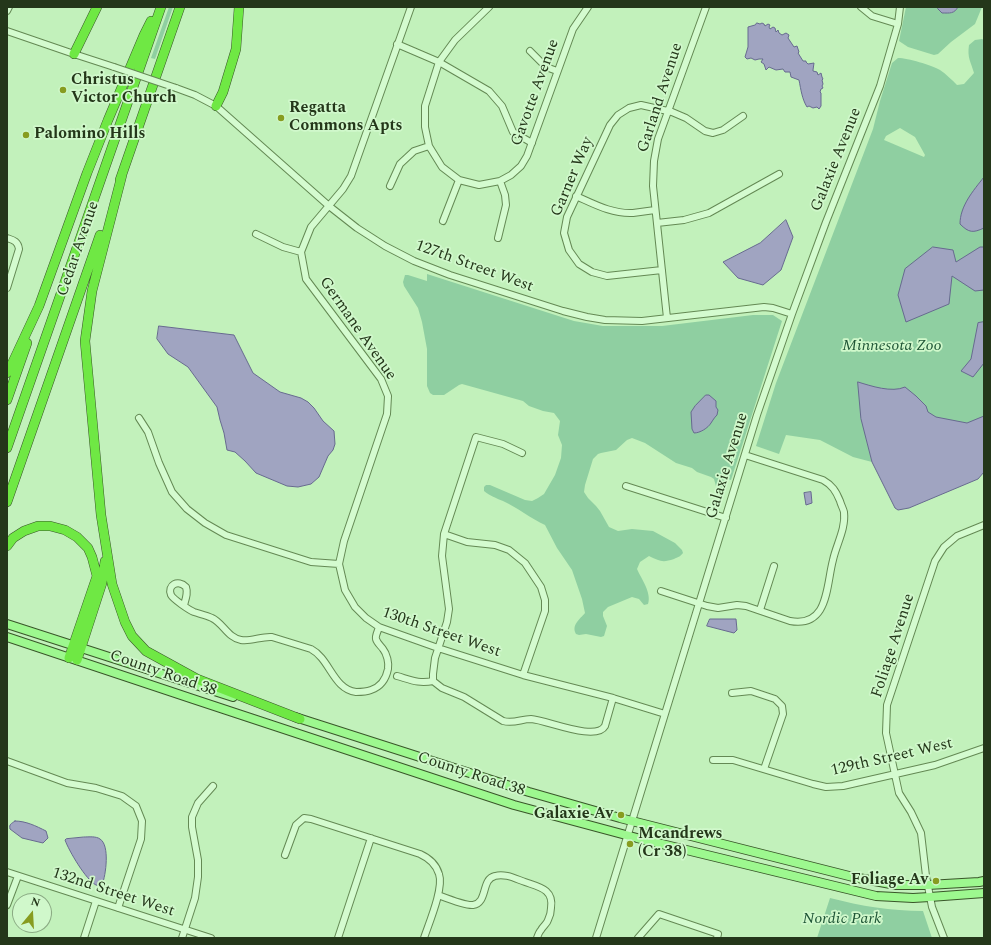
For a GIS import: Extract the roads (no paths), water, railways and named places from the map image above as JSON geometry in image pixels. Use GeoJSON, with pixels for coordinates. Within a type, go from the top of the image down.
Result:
{"type":"FeatureCollection","features":[{"type":"Feature","properties":{"kind":"highway"},"geometry":{"type":"LineString","coordinates":[[74,54],[97,7]]}},
{"type":"Feature","properties":{"kind":"highway"},"geometry":{"type":"LineString","coordinates":[[7,372],[39,306],[90,166],[144,35],[158,7]]}},
{"type":"Feature","properties":{"kind":"highway","name":"Cedar Avenue"},"geometry":{"type":"LineString","coordinates":[[7,448],[161,7]]}},
{"type":"Feature","properties":{"kind":"highway","name":"Cedar Avenue"},"geometry":{"type":"LineString","coordinates":[[7,502],[180,7]]}},
{"type":"Feature","properties":{"kind":"highway"},"geometry":{"type":"LineString","coordinates":[[216,106],[223,92],[236,49],[239,7]]}},
{"type":"Feature","properties":{"kind":"highway"},"geometry":{"type":"LineString","coordinates":[[122,175],[92,291],[85,341],[102,515],[112,584],[125,622],[132,636],[146,652],[197,679],[300,719]]}},
{"type":"Feature","properties":{"kind":"highway"},"geometry":{"type":"LineString","coordinates":[[7,400],[36,320],[39,306]]}},
{"type":"Feature","properties":{"kind":"highway"},"geometry":{"type":"LineString","coordinates":[[7,546],[13,538],[24,530],[38,526],[50,526],[65,530],[77,537],[88,548],[97,576],[73,659]]}},
{"type":"Feature","properties":{"kind":"highway"},"geometry":{"type":"LineString","coordinates":[[77,646],[102,583],[107,550]]}},
{"type":"Feature","properties":{"kind":"main road","name":"County Road 38"},"geometry":{"type":"LineString","coordinates":[[7,624],[529,792],[632,820],[853,877],[896,885],[928,885],[984,881]]}},
{"type":"Feature","properties":{"kind":"main road","name":"County Road 38"},"geometry":{"type":"LineString","coordinates":[[7,637],[514,805],[628,835],[876,896],[913,898],[984,893]]}},
{"type":"Feature","properties":{"kind":"street"},"geometry":{"type":"LineString","coordinates":[[7,12],[9,7]]}},
{"type":"Feature","properties":{"kind":"street"},"geometry":{"type":"LineString","coordinates":[[256,234],[283,247],[301,252],[311,227],[343,189],[351,176],[411,7]]}},
{"type":"Feature","properties":{"kind":"street"},"geometry":{"type":"LineString","coordinates":[[489,7],[455,40],[439,62],[425,106],[425,127],[429,146],[442,167],[459,180],[479,185],[500,181],[505,194],[506,205],[498,238]]}},
{"type":"Feature","properties":{"kind":"street","name":"Gavotte Avenue"},"geometry":{"type":"LineString","coordinates":[[500,181],[511,175],[521,166],[527,156],[573,29],[588,7]]}},
{"type":"Feature","properties":{"kind":"street","name":"Garland Avenue"},"geometry":{"type":"LineString","coordinates":[[667,318],[653,186],[654,161],[658,139],[706,7]]}},
{"type":"Feature","properties":{"kind":"street"},"geometry":{"type":"LineString","coordinates":[[861,7],[872,16],[898,24]]}},
{"type":"Feature","properties":{"kind":"street","name":"Galaxie Avenue"},"geometry":{"type":"LineString","coordinates":[[596,938],[759,411],[792,314],[826,222],[880,86],[898,24],[900,7]]}},
{"type":"Feature","properties":{"kind":"street","name":"127th Street West"},"geometry":{"type":"LineString","coordinates":[[7,31],[176,88],[195,95],[216,106],[329,206],[357,228],[385,246],[414,261],[450,275],[563,311],[605,320],[642,321],[764,307],[773,308],[792,314]]}},
{"type":"Feature","properties":{"kind":"street"},"geometry":{"type":"LineString","coordinates":[[398,44],[439,62],[488,91],[502,106],[514,132],[532,143]]}},
{"type":"Feature","properties":{"kind":"street"},"geometry":{"type":"LineString","coordinates":[[530,51],[546,66],[557,71]]}},
{"type":"Feature","properties":{"kind":"street","name":"Garner Way"},"geometry":{"type":"LineString","coordinates":[[662,270],[607,276],[592,272],[580,264],[569,250],[564,233],[567,217],[610,125],[618,115],[629,108],[641,105],[668,111],[686,118],[705,130],[713,133],[724,130],[743,116]]}},
{"type":"Feature","properties":{"kind":"street"},"geometry":{"type":"LineString","coordinates":[[390,186],[400,164],[414,151],[429,146]]}},
{"type":"Feature","properties":{"kind":"street"},"geometry":{"type":"LineString","coordinates":[[657,223],[684,220],[709,213],[779,174]]}},
{"type":"Feature","properties":{"kind":"street"},"geometry":{"type":"LineString","coordinates":[[443,221],[459,180]]}},
{"type":"Feature","properties":{"kind":"street"},"geometry":{"type":"LineString","coordinates":[[576,196],[601,207],[616,211],[632,213],[655,210]]}},
{"type":"Feature","properties":{"kind":"street"},"geometry":{"type":"LineString","coordinates":[[7,238],[14,241],[19,247],[7,288]]}},
{"type":"Feature","properties":{"kind":"street","name":"Germane Avenue"},"geometry":{"type":"LineString","coordinates":[[301,252],[306,279],[381,379],[388,396],[387,414],[344,541],[339,564]]}},
{"type":"Feature","properties":{"kind":"street"},"geometry":{"type":"LineString","coordinates":[[139,418],[148,432],[159,464],[172,492],[186,508],[205,523],[226,535],[311,562],[339,564]]}},
{"type":"Feature","properties":{"kind":"street"},"geometry":{"type":"LineString","coordinates":[[433,681],[435,658],[447,622],[449,609],[442,556],[444,534],[476,437],[504,444],[522,453]]}},
{"type":"Feature","properties":{"kind":"street"},"geometry":{"type":"LineString","coordinates":[[661,591],[707,606],[718,608],[737,605],[746,606],[790,621],[798,622],[805,622],[812,619],[822,607],[828,589],[832,561],[843,529],[844,510],[837,493],[834,488],[823,480],[745,455]]}},
{"type":"Feature","properties":{"kind":"street"},"geometry":{"type":"LineString","coordinates":[[626,486],[726,518]]}},
{"type":"Feature","properties":{"kind":"street","name":"Foliage Avenue"},"geometry":{"type":"LineString","coordinates":[[944,938],[932,907],[926,876],[921,833],[911,812],[899,793],[886,733],[887,705],[935,560],[944,547],[957,536],[984,525]]}},
{"type":"Feature","properties":{"kind":"street"},"geometry":{"type":"LineString","coordinates":[[444,534],[467,542],[495,545],[509,550],[525,563],[541,587],[545,600],[545,611],[523,675]]}},
{"type":"Feature","properties":{"kind":"street","name":"130th Street West"},"geometry":{"type":"LineString","coordinates":[[339,564],[345,590],[355,607],[379,628],[523,675],[613,698],[665,714]]}},
{"type":"Feature","properties":{"kind":"street"},"geometry":{"type":"LineString","coordinates":[[760,610],[774,566]]}},
{"type":"Feature","properties":{"kind":"street"},"geometry":{"type":"LineString","coordinates":[[184,605],[192,611],[213,618],[236,639],[246,641],[272,637],[311,649],[321,657],[341,685],[347,689],[358,692],[368,692],[376,688],[381,684],[386,674],[388,665],[386,653],[377,642],[376,638],[379,628]]}},
{"type":"Feature","properties":{"kind":"street"},"geometry":{"type":"LineString","coordinates":[[397,676],[416,682],[433,681],[442,688],[464,697],[503,721],[509,722],[529,719],[542,721],[581,732],[601,731],[603,729],[613,698]]}},
{"type":"Feature","properties":{"kind":"street"},"geometry":{"type":"LineString","coordinates":[[732,693],[751,691],[775,700],[782,706],[783,714],[764,769]]}},
{"type":"Feature","properties":{"kind":"street","name":"129th Street West"},"geometry":{"type":"LineString","coordinates":[[713,760],[733,760],[826,787],[843,786],[895,775],[934,765],[984,748]]}},
{"type":"Feature","properties":{"kind":"street"},"geometry":{"type":"LineString","coordinates":[[7,761],[67,783],[96,788],[122,796],[136,806],[142,821],[141,839],[118,908]]}},
{"type":"Feature","properties":{"kind":"street"},"geometry":{"type":"LineString","coordinates":[[182,938],[195,898],[198,877],[198,860],[192,827],[192,817],[198,803],[214,786]]}},
{"type":"Feature","properties":{"kind":"street"},"geometry":{"type":"LineString","coordinates":[[285,855],[296,825],[304,818],[420,854],[435,865],[440,876],[438,895],[424,938]]}},
{"type":"Feature","properties":{"kind":"street"},"geometry":{"type":"LineString","coordinates":[[338,938],[371,838]]}},
{"type":"Feature","properties":{"kind":"street","name":"132nd Street West"},"geometry":{"type":"LineString","coordinates":[[7,872],[211,938]]}},
{"type":"Feature","properties":{"kind":"street"},"geometry":{"type":"LineString","coordinates":[[438,895],[470,905],[477,904],[482,898],[490,878],[498,875],[512,877],[543,889],[549,894],[552,903],[549,919],[540,930],[537,938]]}},
{"type":"Feature","properties":{"kind":"street"},"geometry":{"type":"LineString","coordinates":[[7,905],[18,876]]}},
{"type":"Feature","properties":{"kind":"street"},"geometry":{"type":"LineString","coordinates":[[84,938],[96,901]]}},
{"type":"Feature","properties":{"kind":"street"},"geometry":{"type":"LineString","coordinates":[[638,938],[659,914],[718,934],[717,938]]}},
{"type":"Feature","properties":{"kind":"water"},"geometry":{"type":"Polygon","coordinates":[[[938,7],[958,7],[952,13],[942,13],[938,7]]]}},
{"type":"Feature","properties":{"kind":"water"},"geometry":{"type":"Polygon","coordinates":[[[757,23],[762,23],[765,26],[768,24],[770,25],[770,29],[773,27],[775,28],[776,32],[778,30],[782,35],[786,33],[789,35],[788,38],[794,47],[797,46],[798,53],[803,61],[806,61],[808,64],[814,63],[813,71],[817,72],[818,75],[821,73],[823,79],[823,88],[820,92],[821,106],[819,109],[817,107],[807,107],[803,98],[799,80],[791,77],[790,72],[785,72],[783,69],[776,70],[769,67],[766,70],[764,64],[761,62],[763,59],[755,60],[751,58],[747,59],[745,57],[748,47],[748,27],[757,23]]]}},
{"type":"Feature","properties":{"kind":"water"},"geometry":{"type":"Polygon","coordinates":[[[984,177],[984,228],[977,231],[969,231],[960,224],[962,211],[968,199],[984,177]]]}},
{"type":"Feature","properties":{"kind":"water"},"geometry":{"type":"Polygon","coordinates":[[[786,220],[793,237],[781,270],[763,285],[738,278],[723,262],[760,243],[786,220]]]}},
{"type":"Feature","properties":{"kind":"water"},"geometry":{"type":"Polygon","coordinates":[[[933,247],[953,250],[956,262],[980,247],[984,247],[984,290],[975,291],[952,276],[949,304],[906,322],[898,295],[905,269],[933,247]]]}},
{"type":"Feature","properties":{"kind":"water"},"geometry":{"type":"Polygon","coordinates":[[[984,322],[984,363],[973,377],[961,371],[971,359],[978,323],[984,322]]]}},
{"type":"Feature","properties":{"kind":"water"},"geometry":{"type":"Polygon","coordinates":[[[159,326],[234,335],[253,373],[280,392],[301,398],[308,402],[323,421],[334,431],[335,444],[319,477],[311,484],[298,487],[287,486],[256,473],[235,452],[227,450],[217,407],[188,367],[168,354],[157,339],[159,326]]]}},
{"type":"Feature","properties":{"kind":"water"},"geometry":{"type":"Polygon","coordinates":[[[858,382],[888,389],[900,389],[905,387],[926,406],[928,412],[936,417],[967,423],[984,416],[984,472],[978,479],[909,508],[898,510],[895,508],[872,462],[861,419],[858,382]]]}},
{"type":"Feature","properties":{"kind":"water"},"geometry":{"type":"Polygon","coordinates":[[[706,395],[709,395],[716,401],[716,407],[718,410],[717,415],[710,425],[699,432],[694,433],[692,429],[691,412],[706,395]]]}},
{"type":"Feature","properties":{"kind":"water"},"geometry":{"type":"Polygon","coordinates":[[[811,492],[812,503],[806,505],[804,493],[811,492]]]}},
{"type":"Feature","properties":{"kind":"water"},"geometry":{"type":"Polygon","coordinates":[[[710,619],[736,619],[737,630],[734,633],[707,626],[710,619]]]}},
{"type":"Feature","properties":{"kind":"water"},"geometry":{"type":"Polygon","coordinates":[[[15,821],[27,823],[46,831],[48,838],[43,843],[22,838],[10,829],[10,825],[15,821]]]}},
{"type":"Feature","properties":{"kind":"water"},"geometry":{"type":"Polygon","coordinates":[[[84,837],[98,838],[103,842],[105,847],[106,868],[102,885],[96,885],[92,882],[74,858],[65,840],[84,837]]]}},
{"type":"Feature","properties":{"kind":"place","name":"Christus Victor Church"},"geometry":{"type":"Point","coordinates":[63,90]}},
{"type":"Feature","properties":{"kind":"place","name":"Regatta Commons Apts"},"geometry":{"type":"Point","coordinates":[281,118]}},
{"type":"Feature","properties":{"kind":"place","name":"Palomino Hills"},"geometry":{"type":"Point","coordinates":[26,135]}},
{"type":"Feature","properties":{"kind":"place","name":"Galaxie Av"},"geometry":{"type":"Point","coordinates":[621,815]}},
{"type":"Feature","properties":{"kind":"place","name":"Mcandrews (Cr 38)"},"geometry":{"type":"Point","coordinates":[630,844]}},
{"type":"Feature","properties":{"kind":"place","name":"Foliage Av"},"geometry":{"type":"Point","coordinates":[936,881]}},
{"type":"Feature","properties":{"kind":"park label","name":"Minnesota Zoo"},"geometry":{"type":"Point","coordinates":[892,347]}},
{"type":"Feature","properties":{"kind":"park label","name":"Nordic Park"},"geometry":{"type":"Point","coordinates":[842,920]}}]}
